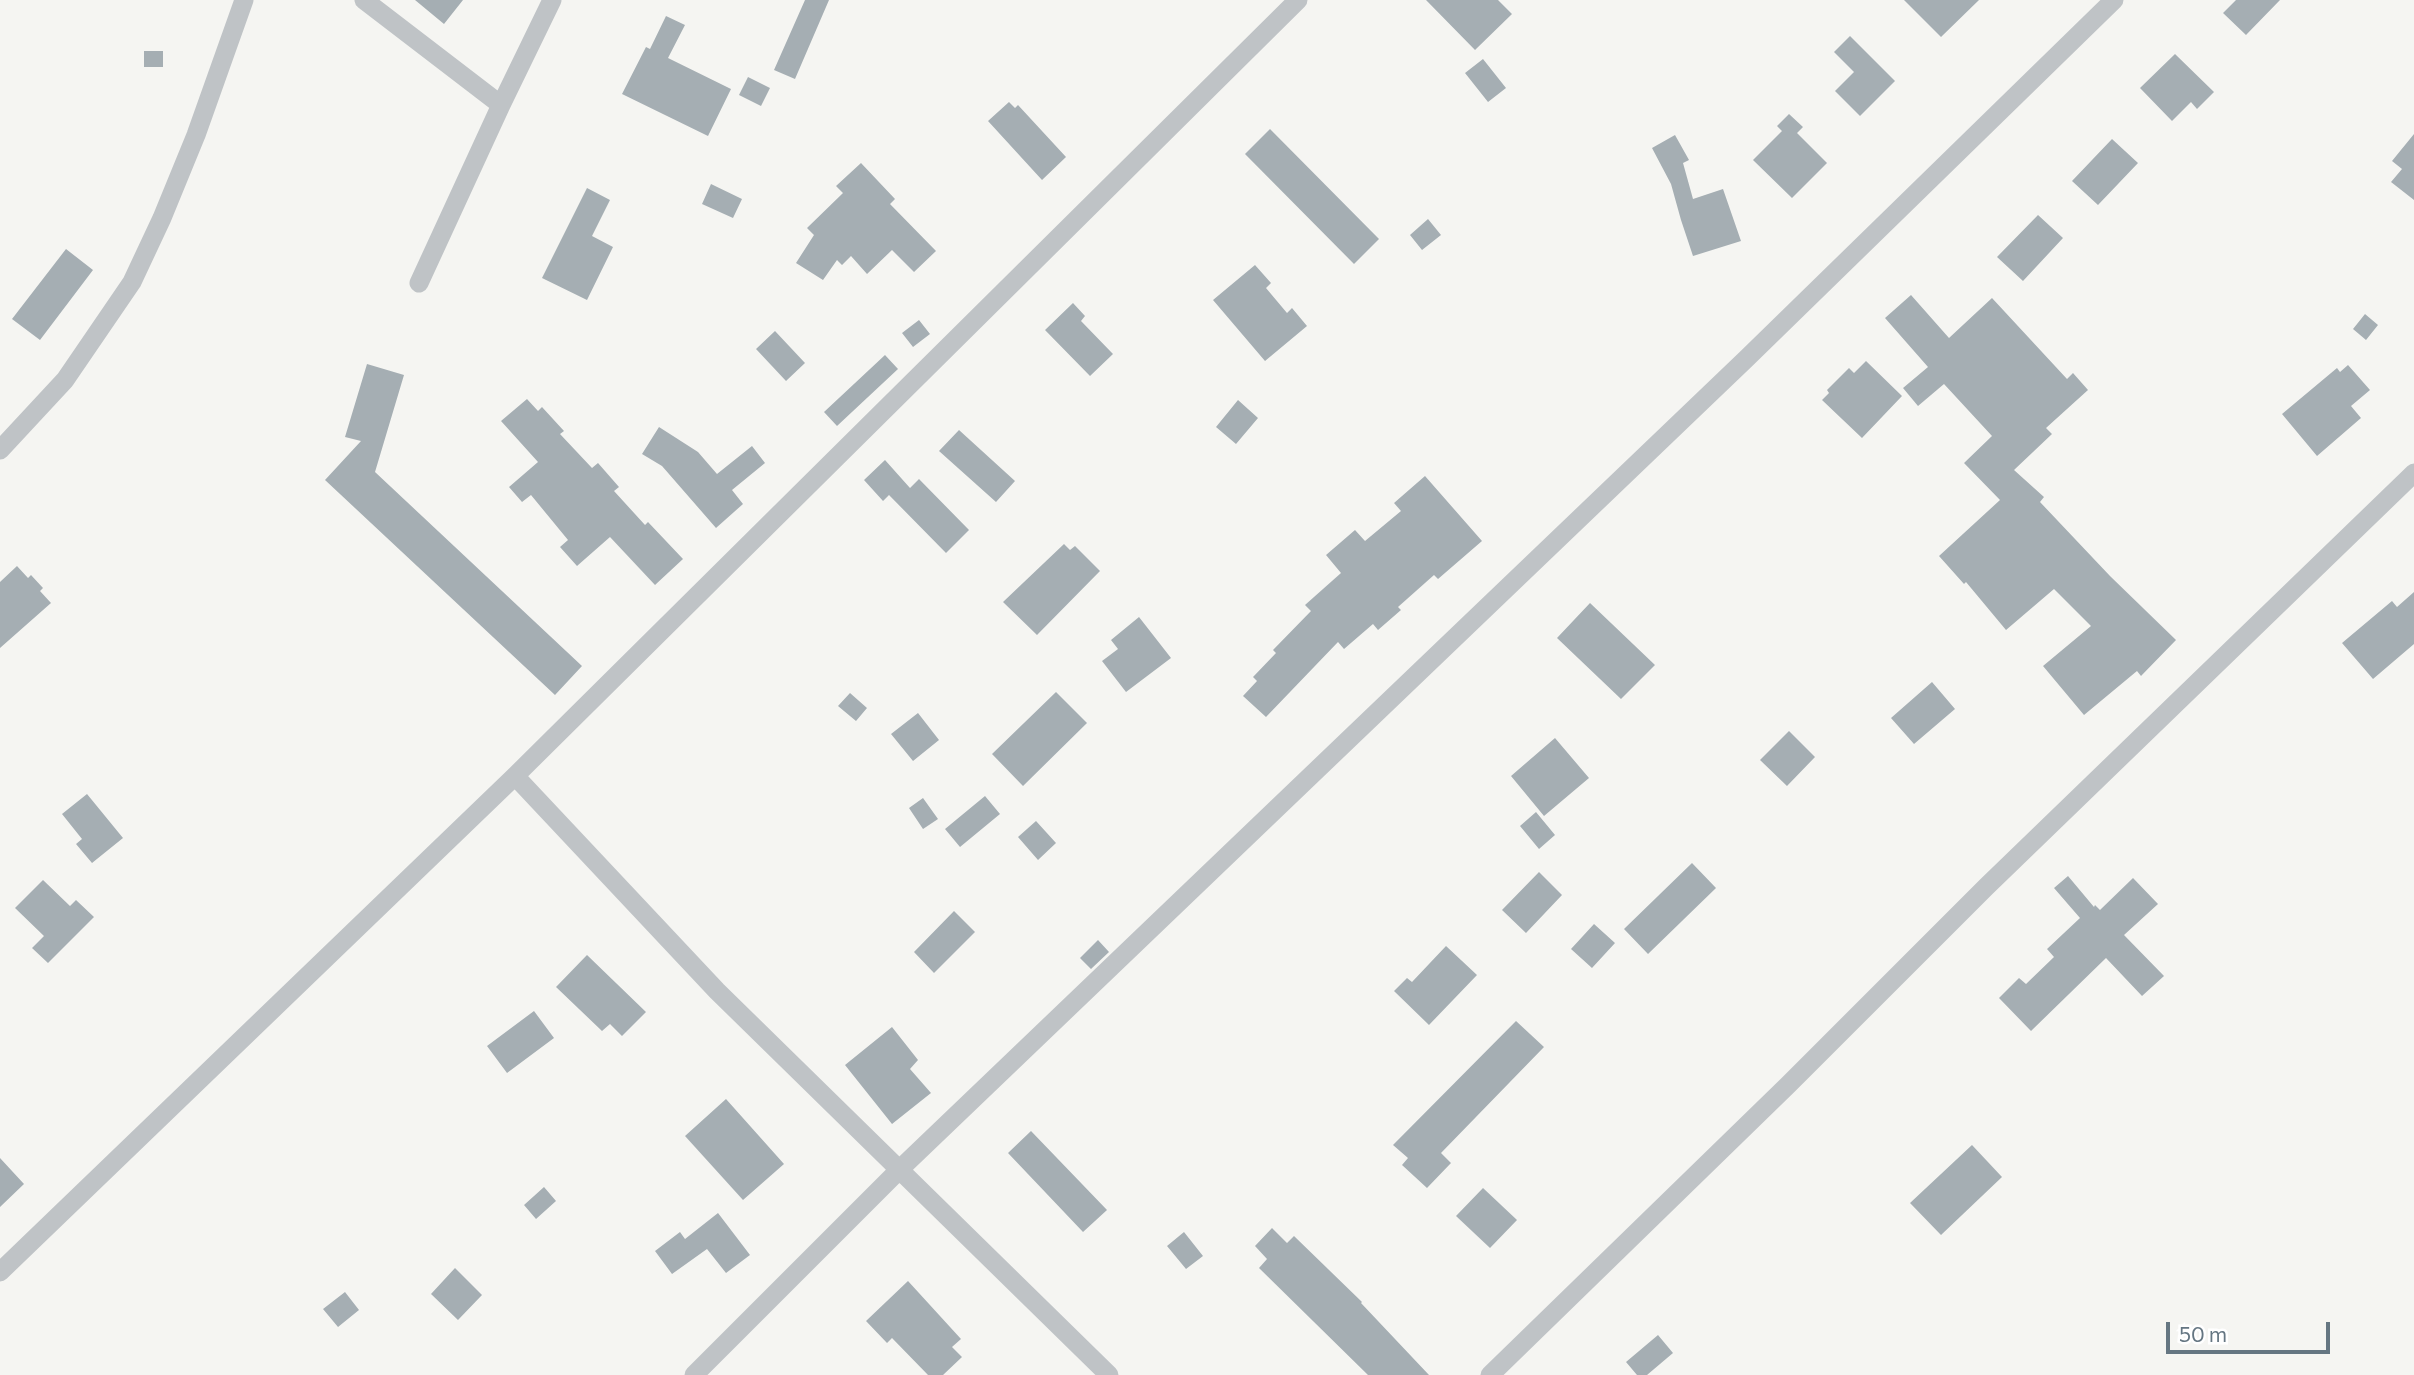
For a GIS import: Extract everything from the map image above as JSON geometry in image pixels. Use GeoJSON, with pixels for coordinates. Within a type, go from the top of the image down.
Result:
{"type":"FeatureCollection","features":[{"type":"Feature","properties":{"kind":"street"},"geometry":{"type":"LineString","coordinates":[[0,450],[65,380],[132,282],[196,135],[244,0]]}},
{"type":"Feature","properties":{"kind":"street"},"geometry":{"type":"LineString","coordinates":[[364,0],[501,105]]}},
{"type":"Feature","properties":{"kind":"street"},"geometry":{"type":"LineString","coordinates":[[419,283],[552,0]]}},
{"type":"Feature","properties":{"kind":"street"},"geometry":{"type":"LineString","coordinates":[[0,1272],[515,776],[1298,0]]}},
{"type":"Feature","properties":{"kind":"street"},"geometry":{"type":"LineString","coordinates":[[694,1375],[900,1169],[1736,369],[2114,0]]}},
{"type":"Feature","properties":{"kind":"street"},"geometry":{"type":"LineString","coordinates":[[1490,1375],[1779,1094],[1996,877],[2414,472]]}},
{"type":"Feature","properties":{"kind":"street"},"geometry":{"type":"LineString","coordinates":[[515,776],[717,991],[1109,1375]]}},
{"type":"Feature","properties":{"kind":"building"},"geometry":{"type":"Polygon","coordinates":[[[415,0],[463,0],[444,24],[415,0]]]}},
{"type":"Feature","properties":{"kind":"building"},"geometry":{"type":"Polygon","coordinates":[[[805,0],[829,0],[795,79],[774,70],[805,0]]]}},
{"type":"Feature","properties":{"kind":"building"},"geometry":{"type":"Polygon","coordinates":[[[1426,0],[1498,0],[1512,14],[1475,50],[1426,0]]]}},
{"type":"Feature","properties":{"kind":"building"},"geometry":{"type":"Polygon","coordinates":[[[1904,0],[1979,0],[1941,37],[1904,0]]]}},
{"type":"Feature","properties":{"kind":"building"},"geometry":{"type":"Polygon","coordinates":[[[2236,0],[2280,0],[2246,35],[2223,13],[2236,0]]]}},
{"type":"Feature","properties":{"kind":"building"},"geometry":{"type":"Polygon","coordinates":[[[666,16],[685,25],[668,58],[731,89],[708,136],[622,94],[646,47],[650,49],[666,16]]]}},
{"type":"Feature","properties":{"kind":"building"},"geometry":{"type":"Polygon","coordinates":[[[1850,36],[1895,81],[1860,116],[1835,91],[1854,72],[1834,52],[1850,36]]]}},
{"type":"Feature","properties":{"kind":"building"},"geometry":{"type":"Polygon","coordinates":[[[144,51],[163,51],[163,67],[144,67],[144,51]]]}},
{"type":"Feature","properties":{"kind":"building"},"geometry":{"type":"Polygon","coordinates":[[[2175,54],[2214,92],[2197,109],[2191,102],[2172,121],[2140,88],[2175,54]]]}},
{"type":"Feature","properties":{"kind":"building"},"geometry":{"type":"Polygon","coordinates":[[[1483,59],[1506,88],[1488,102],[1465,73],[1483,59]]]}},
{"type":"Feature","properties":{"kind":"building"},"geometry":{"type":"Polygon","coordinates":[[[748,77],[770,88],[761,106],[739,95],[748,77]]]}},
{"type":"Feature","properties":{"kind":"building"},"geometry":{"type":"Polygon","coordinates":[[[1009,102],[1015,108],[1018,105],[1066,157],[1042,180],[988,121],[1009,102]]]}},
{"type":"Feature","properties":{"kind":"building"},"geometry":{"type":"Polygon","coordinates":[[[1789,114],[1803,127],[1797,133],[1827,163],[1792,198],[1753,160],[1782,131],[1777,126],[1789,114]]]}},
{"type":"Feature","properties":{"kind":"building"},"geometry":{"type":"Polygon","coordinates":[[[1270,129],[1379,239],[1354,264],[1245,154],[1270,129]]]}},
{"type":"Feature","properties":{"kind":"building"},"geometry":{"type":"Polygon","coordinates":[[[2414,134],[2414,200],[2391,182],[2402,169],[2392,161],[2414,134]]]}},
{"type":"Feature","properties":{"kind":"building"},"geometry":{"type":"Polygon","coordinates":[[[1675,135],[1689,160],[1683,163],[1693,199],[1723,189],[1741,241],[1693,256],[1671,184],[1652,148],[1675,135]]]}},
{"type":"Feature","properties":{"kind":"building"},"geometry":{"type":"Polygon","coordinates":[[[2112,139],[2138,163],[2098,205],[2072,181],[2112,139]]]}},
{"type":"Feature","properties":{"kind":"building"},"geometry":{"type":"Polygon","coordinates":[[[861,163],[895,199],[890,204],[936,251],[914,272],[892,250],[867,274],[851,256],[842,265],[837,260],[823,280],[796,263],[814,235],[807,228],[843,193],[836,186],[861,163]]]}},
{"type":"Feature","properties":{"kind":"building"},"geometry":{"type":"Polygon","coordinates":[[[711,184],[742,199],[733,218],[702,204],[711,184]]]}},
{"type":"Feature","properties":{"kind":"building"},"geometry":{"type":"Polygon","coordinates":[[[587,188],[610,200],[592,236],[613,247],[587,300],[542,278],[587,188]]]}},
{"type":"Feature","properties":{"kind":"building"},"geometry":{"type":"Polygon","coordinates":[[[2038,215],[2063,238],[2023,281],[1997,257],[2038,215]]]}},
{"type":"Feature","properties":{"kind":"building"},"geometry":{"type":"Polygon","coordinates":[[[1428,219],[1441,235],[1422,250],[1410,235],[1428,219]]]}},
{"type":"Feature","properties":{"kind":"building"},"geometry":{"type":"Polygon","coordinates":[[[66,249],[93,270],[40,340],[12,319],[66,249]]]}},
{"type":"Feature","properties":{"kind":"building"},"geometry":{"type":"Polygon","coordinates":[[[1255,265],[1271,283],[1266,288],[1287,313],[1292,308],[1307,326],[1265,361],[1213,300],[1255,265]]]}},
{"type":"Feature","properties":{"kind":"building"},"geometry":{"type":"Polygon","coordinates":[[[1911,295],[1949,338],[1992,298],[2067,379],[2073,373],[2088,390],[2046,428],[2052,434],[2014,470],[2044,497],[2040,502],[2110,576],[2176,640],[2141,676],[2137,671],[2084,715],[2043,666],[2091,626],[2054,589],[2006,630],[1966,582],[1964,584],[1939,556],[2000,500],[1964,463],[1992,436],[1944,384],[1918,406],[1903,388],[1928,367],[1885,318],[1911,295]]]}},
{"type":"Feature","properties":{"kind":"building"},"geometry":{"type":"Polygon","coordinates":[[[1073,303],[1085,316],[1081,321],[1113,354],[1090,376],[1045,330],[1073,303]]]}},
{"type":"Feature","properties":{"kind":"building"},"geometry":{"type":"Polygon","coordinates":[[[2365,314],[2378,325],[2366,340],[2353,329],[2365,314]]]}},
{"type":"Feature","properties":{"kind":"building"},"geometry":{"type":"Polygon","coordinates":[[[919,320],[930,334],[913,347],[902,333],[919,320]]]}},
{"type":"Feature","properties":{"kind":"building"},"geometry":{"type":"Polygon","coordinates":[[[775,331],[805,363],[786,381],[756,349],[775,331]]]}},
{"type":"Feature","properties":{"kind":"building"},"geometry":{"type":"Polygon","coordinates":[[[885,355],[898,369],[837,426],[824,412],[885,355]]]}},
{"type":"Feature","properties":{"kind":"building"},"geometry":{"type":"Polygon","coordinates":[[[1866,361],[1902,396],[1862,438],[1822,400],[1829,393],[1827,390],[1849,368],[1854,373],[1866,361]]]}},
{"type":"Feature","properties":{"kind":"building"},"geometry":{"type":"Polygon","coordinates":[[[367,364],[404,375],[375,472],[582,666],[555,695],[325,480],[361,441],[345,437],[367,364]]]}},
{"type":"Feature","properties":{"kind":"building"},"geometry":{"type":"Polygon","coordinates":[[[2348,365],[2370,390],[2351,406],[2361,418],[2317,456],[2282,414],[2337,368],[2340,372],[2348,365]]]}},
{"type":"Feature","properties":{"kind":"building"},"geometry":{"type":"Polygon","coordinates":[[[527,399],[538,411],[542,407],[564,431],[560,434],[592,468],[598,463],[619,487],[614,491],[645,525],[648,522],[683,559],[655,585],[610,537],[577,566],[560,547],[568,540],[531,495],[522,502],[509,487],[538,462],[501,421],[527,399]]]}},
{"type":"Feature","properties":{"kind":"building"},"geometry":{"type":"Polygon","coordinates":[[[1238,400],[1258,418],[1236,444],[1216,427],[1238,400]]]}},
{"type":"Feature","properties":{"kind":"building"},"geometry":{"type":"Polygon","coordinates":[[[659,427],[698,452],[717,474],[752,446],[765,463],[732,490],[743,504],[716,528],[662,466],[642,454],[659,427]]]}},
{"type":"Feature","properties":{"kind":"building"},"geometry":{"type":"Polygon","coordinates":[[[959,430],[1015,481],[996,502],[939,451],[959,430]]]}},
{"type":"Feature","properties":{"kind":"building"},"geometry":{"type":"Polygon","coordinates":[[[885,460],[910,488],[919,479],[969,530],[946,553],[889,495],[883,501],[864,480],[885,460]]]}},
{"type":"Feature","properties":{"kind":"building"},"geometry":{"type":"Polygon","coordinates":[[[1425,476],[1482,541],[1438,579],[1434,575],[1398,607],[1401,610],[1378,630],[1373,624],[1344,649],[1338,642],[1266,717],[1243,696],[1257,681],[1253,677],[1276,653],[1273,650],[1311,611],[1305,605],[1341,573],[1326,555],[1355,530],[1365,541],[1401,511],[1394,503],[1425,476]]]}},
{"type":"Feature","properties":{"kind":"building"},"geometry":{"type":"Polygon","coordinates":[[[1064,544],[1070,550],[1075,546],[1100,571],[1037,635],[1003,602],[1064,544]]]}},
{"type":"Feature","properties":{"kind":"building"},"geometry":{"type":"Polygon","coordinates":[[[17,566],[28,578],[31,575],[43,588],[40,591],[51,603],[0,648],[0,582],[17,566]]]}},
{"type":"Feature","properties":{"kind":"building"},"geometry":{"type":"Polygon","coordinates":[[[2414,592],[2414,644],[2373,679],[2342,643],[2392,601],[2397,607],[2414,592]]]}},
{"type":"Feature","properties":{"kind":"building"},"geometry":{"type":"Polygon","coordinates":[[[1590,603],[1655,665],[1621,699],[1557,638],[1590,603]]]}},
{"type":"Feature","properties":{"kind":"building"},"geometry":{"type":"Polygon","coordinates":[[[1139,617],[1171,658],[1126,692],[1102,661],[1118,649],[1111,640],[1139,617]]]}},
{"type":"Feature","properties":{"kind":"building"},"geometry":{"type":"Polygon","coordinates":[[[1932,682],[1955,709],[1914,744],[1891,718],[1932,682]]]}},
{"type":"Feature","properties":{"kind":"building"},"geometry":{"type":"Polygon","coordinates":[[[1056,692],[1087,723],[1023,786],[992,754],[1056,692]]]}},
{"type":"Feature","properties":{"kind":"building"},"geometry":{"type":"Polygon","coordinates":[[[850,693],[867,708],[856,721],[838,706],[850,693]]]}},
{"type":"Feature","properties":{"kind":"building"},"geometry":{"type":"Polygon","coordinates":[[[918,713],[939,740],[913,761],[891,734],[918,713]]]}},
{"type":"Feature","properties":{"kind":"building"},"geometry":{"type":"Polygon","coordinates":[[[1789,731],[1815,757],[1787,786],[1760,760],[1789,731]]]}},
{"type":"Feature","properties":{"kind":"building"},"geometry":{"type":"Polygon","coordinates":[[[1555,738],[1589,778],[1544,816],[1511,776],[1555,738]]]}},
{"type":"Feature","properties":{"kind":"building"},"geometry":{"type":"Polygon","coordinates":[[[87,794],[123,838],[92,863],[76,844],[82,839],[62,814],[87,794]]]}},
{"type":"Feature","properties":{"kind":"building"},"geometry":{"type":"Polygon","coordinates":[[[985,796],[1000,814],[960,847],[945,829],[985,796]]]}},
{"type":"Feature","properties":{"kind":"building"},"geometry":{"type":"Polygon","coordinates":[[[923,798],[938,819],[923,829],[909,808],[923,798]]]}},
{"type":"Feature","properties":{"kind":"building"},"geometry":{"type":"Polygon","coordinates":[[[1536,812],[1555,835],[1539,849],[1520,826],[1536,812]]]}},
{"type":"Feature","properties":{"kind":"building"},"geometry":{"type":"Polygon","coordinates":[[[1036,821],[1056,843],[1038,860],[1018,837],[1036,821]]]}},
{"type":"Feature","properties":{"kind":"building"},"geometry":{"type":"Polygon","coordinates":[[[1692,863],[1716,888],[1648,954],[1624,929],[1692,863]]]}},
{"type":"Feature","properties":{"kind":"building"},"geometry":{"type":"Polygon","coordinates":[[[1539,872],[1562,895],[1526,933],[1502,910],[1539,872]]]}},
{"type":"Feature","properties":{"kind":"building"},"geometry":{"type":"Polygon","coordinates":[[[2068,876],[2094,907],[2095,905],[2100,910],[2133,878],[2158,904],[2124,935],[2164,976],[2142,996],[2106,958],[2031,1031],[1999,998],[2019,978],[2026,984],[2054,957],[2047,949],[2080,918],[2054,888],[2068,876]]]}},
{"type":"Feature","properties":{"kind":"building"},"geometry":{"type":"Polygon","coordinates":[[[43,880],[70,906],[76,900],[94,917],[48,963],[32,948],[44,936],[15,908],[43,880]]]}},
{"type":"Feature","properties":{"kind":"building"},"geometry":{"type":"Polygon","coordinates":[[[954,911],[975,932],[934,973],[914,952],[954,911]]]}},
{"type":"Feature","properties":{"kind":"building"},"geometry":{"type":"Polygon","coordinates":[[[1594,924],[1615,943],[1592,968],[1571,949],[1594,924]]]}},
{"type":"Feature","properties":{"kind":"building"},"geometry":{"type":"Polygon","coordinates":[[[1098,940],[1109,952],[1091,969],[1080,958],[1098,940]]]}},
{"type":"Feature","properties":{"kind":"building"},"geometry":{"type":"Polygon","coordinates":[[[1446,946],[1477,975],[1429,1025],[1394,991],[1407,978],[1412,982],[1446,946]]]}},
{"type":"Feature","properties":{"kind":"building"},"geometry":{"type":"Polygon","coordinates":[[[587,955],[646,1012],[622,1036],[610,1024],[602,1031],[556,987],[587,955]]]}},
{"type":"Feature","properties":{"kind":"building"},"geometry":{"type":"Polygon","coordinates":[[[534,1011],[554,1038],[507,1073],[487,1046],[534,1011]]]}},
{"type":"Feature","properties":{"kind":"building"},"geometry":{"type":"Polygon","coordinates":[[[1516,1021],[1544,1047],[1441,1153],[1451,1163],[1427,1188],[1402,1165],[1408,1158],[1393,1145],[1516,1021]]]}},
{"type":"Feature","properties":{"kind":"building"},"geometry":{"type":"Polygon","coordinates":[[[892,1027],[918,1060],[910,1069],[931,1093],[892,1124],[845,1065],[892,1027]]]}},
{"type":"Feature","properties":{"kind":"building"},"geometry":{"type":"Polygon","coordinates":[[[726,1099],[784,1164],[743,1200],[685,1136],[726,1099]]]}},
{"type":"Feature","properties":{"kind":"building"},"geometry":{"type":"Polygon","coordinates":[[[1031,1131],[1107,1210],[1083,1232],[1008,1153],[1031,1131]]]}},
{"type":"Feature","properties":{"kind":"building"},"geometry":{"type":"Polygon","coordinates":[[[1972,1145],[2002,1177],[1941,1235],[1910,1203],[1972,1145]]]}},
{"type":"Feature","properties":{"kind":"building"},"geometry":{"type":"Polygon","coordinates":[[[0,1158],[24,1184],[0,1207],[0,1158]]]}},
{"type":"Feature","properties":{"kind":"building"},"geometry":{"type":"Polygon","coordinates":[[[544,1187],[556,1201],[536,1219],[524,1205],[544,1187]]]}},
{"type":"Feature","properties":{"kind":"building"},"geometry":{"type":"Polygon","coordinates":[[[1483,1188],[1517,1220],[1490,1248],[1456,1216],[1483,1188]]]}},
{"type":"Feature","properties":{"kind":"building"},"geometry":{"type":"Polygon","coordinates":[[[718,1213],[750,1255],[726,1273],[707,1249],[672,1274],[655,1251],[680,1232],[685,1239],[718,1213]]]}},
{"type":"Feature","properties":{"kind":"building"},"geometry":{"type":"Polygon","coordinates":[[[1272,1228],[1287,1243],[1294,1236],[1362,1302],[1429,1375],[1368,1375],[1259,1268],[1267,1259],[1255,1246],[1272,1228]]]}},
{"type":"Feature","properties":{"kind":"building"},"geometry":{"type":"Polygon","coordinates":[[[1184,1232],[1203,1256],[1186,1269],[1167,1246],[1184,1232]]]}},
{"type":"Feature","properties":{"kind":"building"},"geometry":{"type":"Polygon","coordinates":[[[455,1268],[482,1295],[458,1320],[431,1294],[455,1268]]]}},
{"type":"Feature","properties":{"kind":"building"},"geometry":{"type":"Polygon","coordinates":[[[908,1281],[961,1339],[952,1347],[962,1357],[943,1375],[928,1375],[892,1338],[887,1343],[866,1321],[908,1281]]]}},
{"type":"Feature","properties":{"kind":"building"},"geometry":{"type":"Polygon","coordinates":[[[345,1292],[359,1310],[338,1327],[323,1309],[345,1292]]]}},
{"type":"Feature","properties":{"kind":"building"},"geometry":{"type":"Polygon","coordinates":[[[1658,1335],[1673,1353],[1647,1375],[1637,1375],[1626,1362],[1658,1335]]]}}]}
